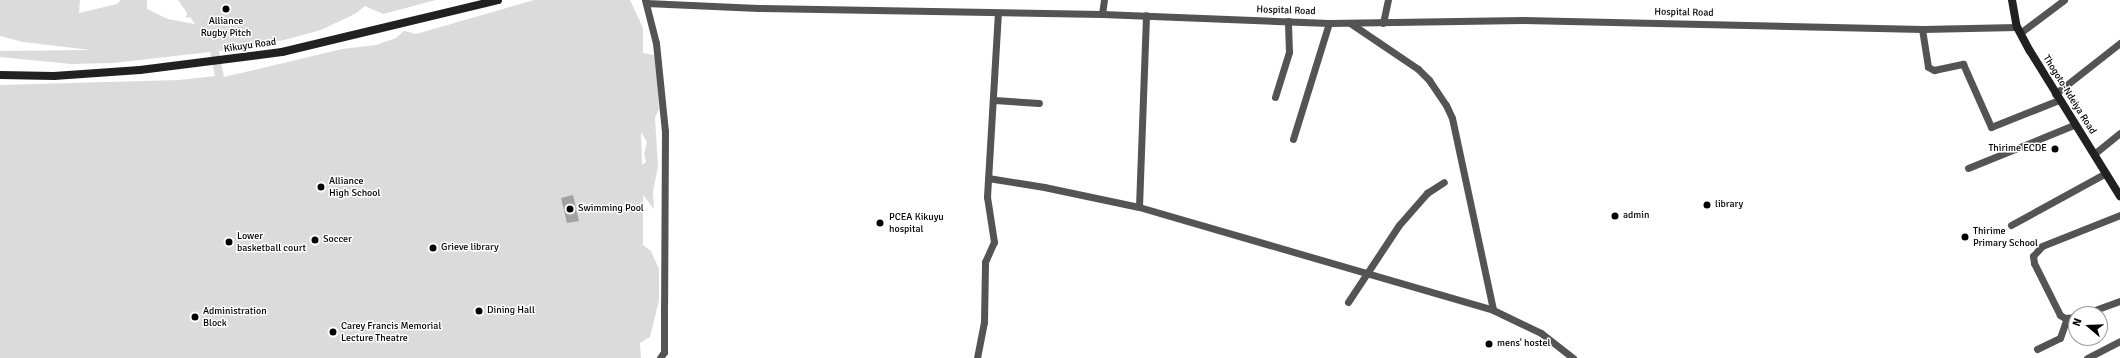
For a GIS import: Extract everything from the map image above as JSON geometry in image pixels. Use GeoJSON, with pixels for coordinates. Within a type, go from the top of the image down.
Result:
{"type":"FeatureCollection","features":[{"type":"Feature","properties":{"kind":"main road","name":"Kikuyu Road"},"geometry":{"type":"LineString","coordinates":[[0,75],[54,76],[140,70],[282,52],[498,0]]}},
{"type":"Feature","properties":{"kind":"main road","name":"Thogoto-Ndeiya Road"},"geometry":{"type":"LineString","coordinates":[[2012,0],[2019,30],[2074,125],[2120,196]]}},
{"type":"Feature","properties":{"kind":"street"},"geometry":{"type":"LineString","coordinates":[[1102,14],[1104,0]]}},
{"type":"Feature","properties":{"kind":"street"},"geometry":{"type":"LineString","coordinates":[[1383,23],[1388,0]]}},
{"type":"Feature","properties":{"kind":"street"},"geometry":{"type":"LineString","coordinates":[[2019,30],[2064,0]]}},
{"type":"Feature","properties":{"kind":"street"},"geometry":{"type":"LineString","coordinates":[[645,2],[656,43],[665,131],[663,356]]}},
{"type":"Feature","properties":{"kind":"street","name":"Hospital Road"},"geometry":{"type":"LineString","coordinates":[[645,2],[998,13],[1146,15],[1329,23],[1523,20],[2019,30]]}},
{"type":"Feature","properties":{"kind":"street"},"geometry":{"type":"LineString","coordinates":[[977,358],[984,322],[985,262],[994,242],[988,210],[988,178],[994,100],[998,13]]}},
{"type":"Feature","properties":{"kind":"street"},"geometry":{"type":"LineString","coordinates":[[1139,207],[1146,15]]}},
{"type":"Feature","properties":{"kind":"street"},"geometry":{"type":"LineString","coordinates":[[1275,97],[1289,52],[1288,21]]}},
{"type":"Feature","properties":{"kind":"street"},"geometry":{"type":"LineString","coordinates":[[1293,138],[1329,23]]}},
{"type":"Feature","properties":{"kind":"street"},"geometry":{"type":"LineString","coordinates":[[1350,23],[1418,69],[1430,80],[1446,105],[1452,118],[1493,310]]}},
{"type":"Feature","properties":{"kind":"street"},"geometry":{"type":"LineString","coordinates":[[1922,29],[1928,67],[1934,70],[1963,64],[1991,127],[2057,97],[2120,42]]}},
{"type":"Feature","properties":{"kind":"street"},"geometry":{"type":"LineString","coordinates":[[994,100],[1039,103]]}},
{"type":"Feature","properties":{"kind":"street"},"geometry":{"type":"LineString","coordinates":[[1968,168],[2074,125]]}},
{"type":"Feature","properties":{"kind":"street"},"geometry":{"type":"LineString","coordinates":[[2094,154],[2120,132]]}},
{"type":"Feature","properties":{"kind":"street"},"geometry":{"type":"LineString","coordinates":[[2011,225],[2106,173]]}},
{"type":"Feature","properties":{"kind":"street"},"geometry":{"type":"LineString","coordinates":[[988,178],[1044,186],[1139,207],[1493,310],[1542,333],[1573,358]]}},
{"type":"Feature","properties":{"kind":"street"},"geometry":{"type":"LineString","coordinates":[[1348,302],[1369,273],[1399,225],[1427,192],[1444,182]]}},
{"type":"Feature","properties":{"kind":"street"},"geometry":{"type":"LineString","coordinates":[[2037,349],[2060,338],[2067,318],[2060,315],[2034,263],[2033,256],[2042,246],[2120,215]]}},
{"type":"Feature","properties":{"kind":"street"},"geometry":{"type":"LineString","coordinates":[[2106,306],[2120,301]]}},
{"type":"Feature","properties":{"kind":"street"},"geometry":{"type":"LineString","coordinates":[[2087,358],[2120,341]]}},
{"type":"Feature","properties":{"kind":"shaded area","name":"Alliance High School"},"geometry":{"type":"Polygon","coordinates":[[[0,0],[80,0],[79,13],[117,4],[121,0],[147,0],[147,9],[168,19],[195,24],[190,17],[186,18],[187,13],[178,0],[436,0],[383,14],[365,6],[355,14],[321,30],[284,40],[219,51],[224,77],[342,49],[376,45],[396,38],[404,31],[416,34],[534,0],[630,0],[643,28],[643,53],[654,55],[659,109],[655,118],[658,166],[653,192],[654,209],[643,195],[643,245],[651,251],[659,269],[659,300],[650,337],[640,343],[641,358],[0,358],[0,85],[179,80],[215,76],[210,52],[113,63],[71,64],[0,57],[0,51],[91,50],[23,42],[0,36],[0,0]],[[641,132],[642,165],[646,162],[644,154],[647,142],[641,132]]]}},
{"type":"Feature","properties":{"kind":"shaded area","name":"Swimming Pool"},"geometry":{"type":"Polygon","coordinates":[[[573,195],[579,221],[567,223],[561,198],[573,195]]]}},
{"type":"Feature","properties":{"kind":"place","name":"Alliance Rugby Pitch"},"geometry":{"type":"Point","coordinates":[226,9]}},
{"type":"Feature","properties":{"kind":"place","name":"Thirime ECDE"},"geometry":{"type":"Point","coordinates":[2055,149]}},
{"type":"Feature","properties":{"kind":"place","name":"Alliance High School"},"geometry":{"type":"Point","coordinates":[321,187]}},
{"type":"Feature","properties":{"kind":"place","name":"library"},"geometry":{"type":"Point","coordinates":[1707,205]}},
{"type":"Feature","properties":{"kind":"place","name":"Swimming Pool"},"geometry":{"type":"Point","coordinates":[570,209]}},
{"type":"Feature","properties":{"kind":"place","name":"admin"},"geometry":{"type":"Point","coordinates":[1615,216]}},
{"type":"Feature","properties":{"kind":"place","name":"PCEA Kikuyu hospital"},"geometry":{"type":"Point","coordinates":[880,223]}},
{"type":"Feature","properties":{"kind":"place","name":"Thirime Primary School"},"geometry":{"type":"Point","coordinates":[1965,237]}},
{"type":"Feature","properties":{"kind":"place","name":"Soccer"},"geometry":{"type":"Point","coordinates":[315,240]}},
{"type":"Feature","properties":{"kind":"place","name":"Lower basketball court"},"geometry":{"type":"Point","coordinates":[229,242]}},
{"type":"Feature","properties":{"kind":"place","name":"Grieve library"},"geometry":{"type":"Point","coordinates":[433,248]}},
{"type":"Feature","properties":{"kind":"place","name":"Dining Hall"},"geometry":{"type":"Point","coordinates":[479,311]}},
{"type":"Feature","properties":{"kind":"place","name":"Administration Block"},"geometry":{"type":"Point","coordinates":[195,317]}},
{"type":"Feature","properties":{"kind":"place","name":"Carey Francis Memorial Lecture Theatre"},"geometry":{"type":"Point","coordinates":[333,332]}},
{"type":"Feature","properties":{"kind":"place","name":"mens' hostel"},"geometry":{"type":"Point","coordinates":[1489,344]}}]}
